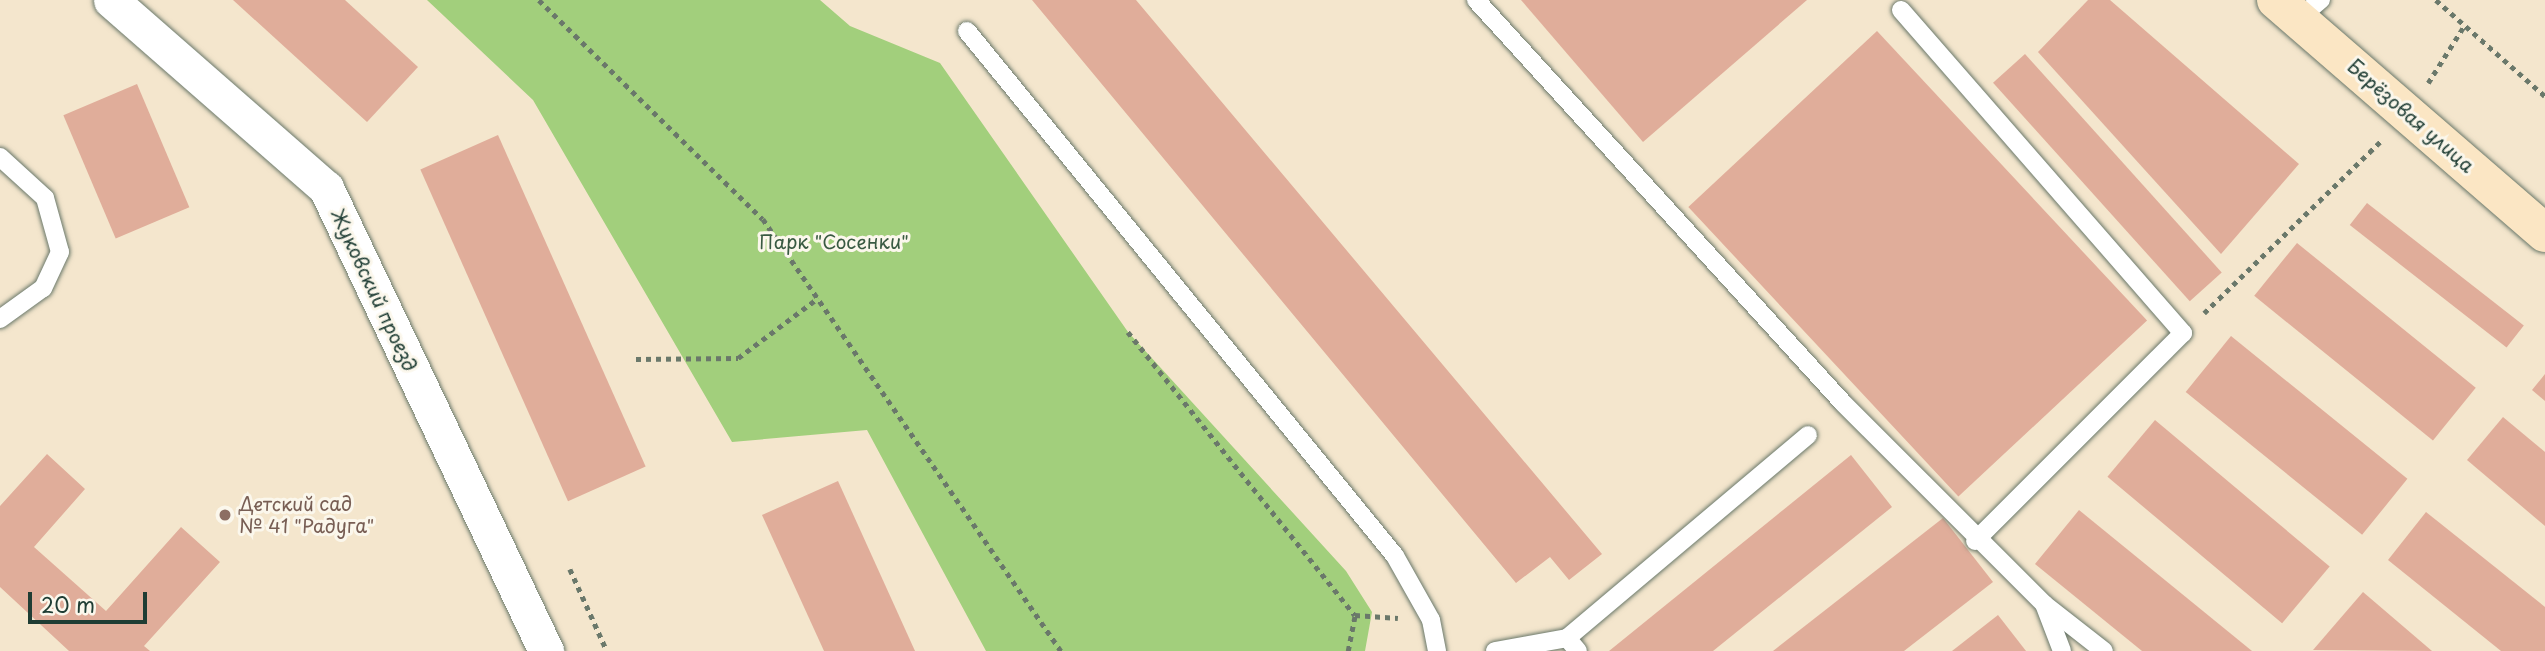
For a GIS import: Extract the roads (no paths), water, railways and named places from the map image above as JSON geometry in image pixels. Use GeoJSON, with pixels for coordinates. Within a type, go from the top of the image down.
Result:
{"type":"FeatureCollection","features":[{"type":"Feature","properties":{"kind":"street","name":"Жуковский проезд"},"geometry":{"type":"LineString","coordinates":[[111,0],[326,188],[546,651]]}},
{"type":"Feature","properties":{"kind":"street","name":"Берёзовая улица"},"geometry":{"type":"LineString","coordinates":[[2299,6],[2409,114],[2545,233]]}},
{"type":"Feature","properties":{"kind":"lane"},"geometry":{"type":"LineString","coordinates":[[1476,0],[1975,541],[2044,604],[2104,651]]}},
{"type":"Feature","properties":{"kind":"lane"},"geometry":{"type":"LineString","coordinates":[[1901,10],[2183,333],[1975,541]]}},
{"type":"Feature","properties":{"kind":"lane"},"geometry":{"type":"LineString","coordinates":[[967,31],[1395,556],[1431,621],[1437,651]]}},
{"type":"Feature","properties":{"kind":"lane"},"geometry":{"type":"LineString","coordinates":[[0,157],[45,198],[60,252],[43,288],[0,319]]}},
{"type":"Feature","properties":{"kind":"lane"},"geometry":{"type":"LineString","coordinates":[[1496,651],[1573,645],[1808,435]]}},
{"type":"Feature","properties":{"kind":"lane"},"geometry":{"type":"LineString","coordinates":[[2044,604],[2062,651]]}},
{"type":"Feature","properties":{"kind":"place","name":"Детский сад № 41 \"Радуга\""},"geometry":{"type":"Point","coordinates":[225,515]}},
{"type":"Feature","properties":{"kind":"park label","name":"Парк \"Сосенки\""},"geometry":{"type":"Point","coordinates":[834,242]}}]}
